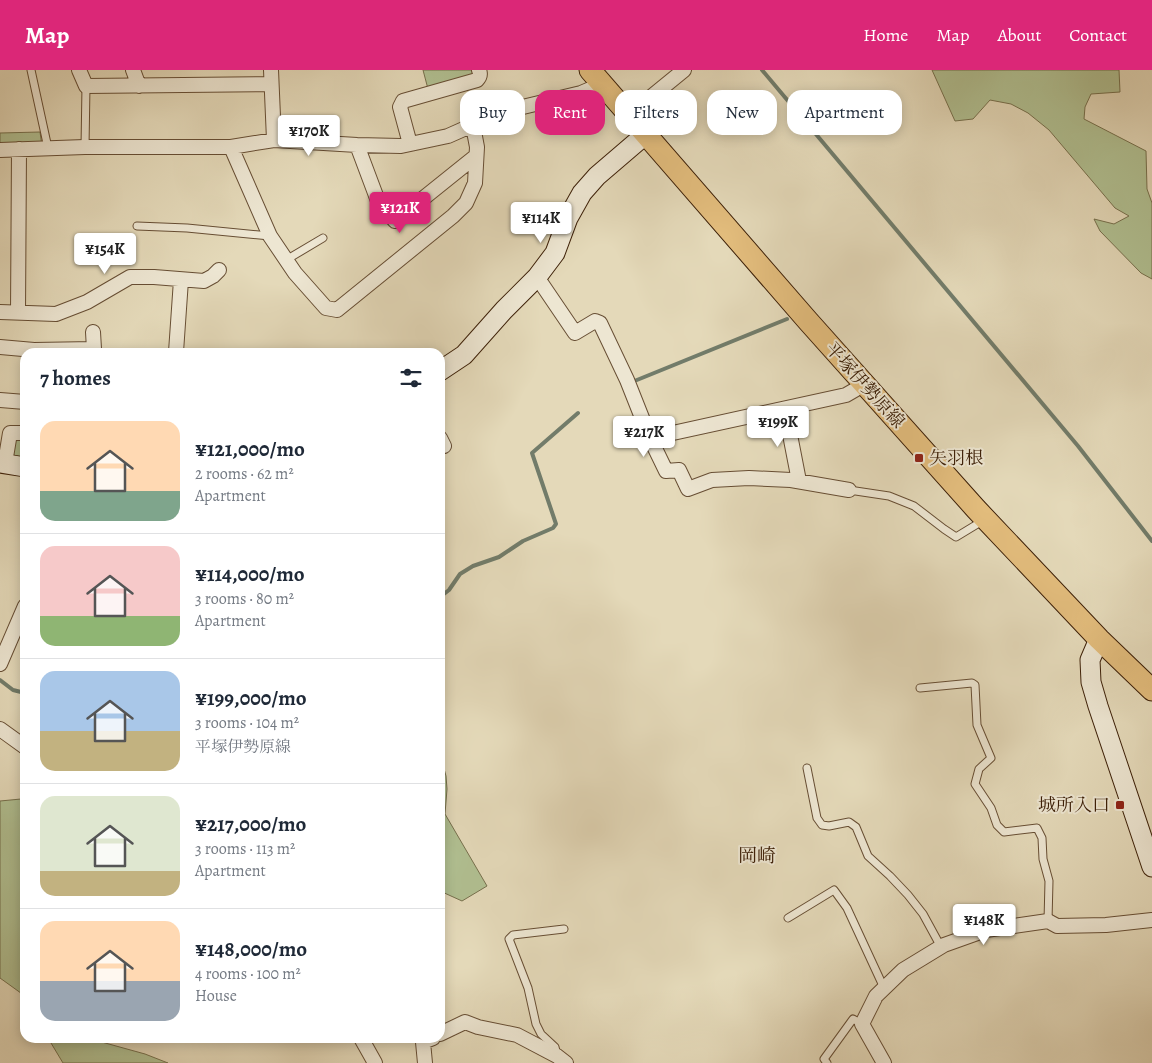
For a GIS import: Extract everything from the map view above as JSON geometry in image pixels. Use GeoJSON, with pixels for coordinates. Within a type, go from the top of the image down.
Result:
{"type":"FeatureCollection","features":[{"type":"Feature","properties":{"kind":"main road","name":"平塚伊勢原線"},"geometry":{"type":"LineString","coordinates":[[596,77],[615,99]]}},
{"type":"Feature","properties":{"kind":"main road","name":"平塚伊勢原線"},"geometry":{"type":"LineString","coordinates":[[647,135],[802,314],[986,519],[1099,639],[1152,690]]}},
{"type":"Feature","properties":{"kind":"street"},"geometry":{"type":"LineString","coordinates":[[79,70],[86,86],[200,84],[271,77],[274,140]]}},
{"type":"Feature","properties":{"kind":"street"},"geometry":{"type":"LineString","coordinates":[[133,70],[139,86]]}},
{"type":"Feature","properties":{"kind":"street"},"geometry":{"type":"LineString","coordinates":[[196,70],[200,84]]}},
{"type":"Feature","properties":{"kind":"street"},"geometry":{"type":"LineString","coordinates":[[410,144],[400,108],[403,101],[477,80],[480,74],[479,70]]}},
{"type":"Feature","properties":{"kind":"street"},"geometry":{"type":"LineString","coordinates":[[660,90],[684,70]]}},
{"type":"Feature","properties":{"kind":"street"},"geometry":{"type":"LineString","coordinates":[[525,106],[581,92],[596,77]]}},
{"type":"Feature","properties":{"kind":"street"},"geometry":{"type":"LineString","coordinates":[[0,150],[85,147],[231,148],[274,140],[401,146],[448,136],[460,131]]}},
{"type":"Feature","properties":{"kind":"street"},"geometry":{"type":"LineString","coordinates":[[231,148],[270,236],[295,273],[326,308],[337,310],[454,216],[466,202],[475,182],[477,147],[475,135]]}},
{"type":"Feature","properties":{"kind":"street"},"geometry":{"type":"LineString","coordinates":[[445,368],[464,355],[555,254],[568,218],[582,192],[597,176],[645,135]]}},
{"type":"Feature","properties":{"kind":"street"},"geometry":{"type":"LineString","coordinates":[[357,145],[378,200],[395,221],[476,156]]}},
{"type":"Feature","properties":{"kind":"street"},"geometry":{"type":"LineString","coordinates":[[18,313],[19,149]]}},
{"type":"Feature","properties":{"kind":"street"},"geometry":{"type":"LineString","coordinates":[[0,312],[56,314],[87,302],[130,277],[204,281],[219,270]]}},
{"type":"Feature","properties":{"kind":"street"},"geometry":{"type":"LineString","coordinates":[[537,276],[575,332],[595,321],[600,323],[666,471],[679,470],[688,489],[712,480],[748,478],[791,480],[849,490]]}},
{"type":"Feature","properties":{"kind":"street"},"geometry":{"type":"LineString","coordinates":[[176,348],[181,280]]}},
{"type":"Feature","properties":{"kind":"street"},"geometry":{"type":"LineString","coordinates":[[93,332],[94,348]]}},
{"type":"Feature","properties":{"kind":"street"},"geometry":{"type":"LineString","coordinates":[[0,347],[20,349]]}},
{"type":"Feature","properties":{"kind":"street"},"geometry":{"type":"LineString","coordinates":[[650,438],[846,395],[865,384]]}},
{"type":"Feature","properties":{"kind":"street"},"geometry":{"type":"LineString","coordinates":[[0,400],[20,402]]}},
{"type":"Feature","properties":{"kind":"street"},"geometry":{"type":"LineString","coordinates":[[785,409],[799,481]]}},
{"type":"Feature","properties":{"kind":"street"},"geometry":{"type":"LineString","coordinates":[[20,433],[5,432],[3,463],[20,466]]}},
{"type":"Feature","properties":{"kind":"street"},"geometry":{"type":"LineString","coordinates":[[0,664],[20,618]]}},
{"type":"Feature","properties":{"kind":"street"},"geometry":{"type":"LineString","coordinates":[[1099,639],[1090,660],[1091,682],[1152,868]]}},
{"type":"Feature","properties":{"kind":"street"},"geometry":{"type":"LineString","coordinates":[[0,729],[20,743]]}},
{"type":"Feature","properties":{"kind":"street"},"geometry":{"type":"LineString","coordinates":[[884,1063],[862,1024],[876,996],[884,988],[903,970],[941,947],[986,930],[1048,921],[1058,926],[1106,925],[1152,920]]}},
{"type":"Feature","properties":{"kind":"street"},"geometry":{"type":"LineString","coordinates":[[445,1032],[465,1022],[478,1027],[517,1035],[561,1059]]}},
{"type":"Feature","properties":{"kind":"street"},"geometry":{"type":"LineString","coordinates":[[363,1043],[376,1063]]}},
{"type":"Feature","properties":{"kind":"street"},"geometry":{"type":"LineString","coordinates":[[423,1043],[425,1063]]}},
{"type":"Feature","properties":{"kind":"lane"},"geometry":{"type":"LineString","coordinates":[[31,70],[48,148]]}},
{"type":"Feature","properties":{"kind":"lane"},"geometry":{"type":"LineString","coordinates":[[85,147],[86,86]]}},
{"type":"Feature","properties":{"kind":"lane"},"geometry":{"type":"LineString","coordinates":[[137,226],[187,228],[270,236]]}},
{"type":"Feature","properties":{"kind":"lane"},"geometry":{"type":"LineString","coordinates":[[286,260],[323,238]]}},
{"type":"Feature","properties":{"kind":"lane"},"geometry":{"type":"LineString","coordinates":[[849,490],[889,496],[914,506],[956,536],[986,519]]}},
{"type":"Feature","properties":{"kind":"lane"},"geometry":{"type":"LineString","coordinates":[[920,688],[972,683],[975,685],[977,725],[991,758],[979,769],[975,784],[991,808],[997,825],[1004,832],[1037,828],[1042,838],[1043,859],[1050,882],[1048,921]]}},
{"type":"Feature","properties":{"kind":"lane"},"geometry":{"type":"LineString","coordinates":[[807,768],[817,818],[822,825],[829,826],[849,822],[856,828],[868,856],[908,895],[923,914],[941,947]]}},
{"type":"Feature","properties":{"kind":"lane"},"geometry":{"type":"LineString","coordinates":[[788,918],[834,890],[847,908],[884,988]]}},
{"type":"Feature","properties":{"kind":"lane"},"geometry":{"type":"LineString","coordinates":[[561,1059],[555,1047],[541,1034],[536,1024],[528,988],[509,938],[513,935],[564,929]]}},
{"type":"Feature","properties":{"kind":"lane"},"geometry":{"type":"LineString","coordinates":[[827,1063],[824,1059],[852,1019],[862,1024]]}},
{"type":"Feature","properties":{"kind":"green space"},"geometry":{"type":"Polygon","coordinates":[[[423,70],[476,70],[472,77],[428,89],[423,70]]]}},
{"type":"Feature","properties":{"kind":"green space"},"geometry":{"type":"Polygon","coordinates":[[[932,70],[1119,70],[1120,92],[1091,94],[1085,107],[1084,119],[1146,151],[1147,189],[1152,203],[1152,279],[1141,273],[1100,231],[1094,219],[1114,224],[1129,216],[1115,208],[1049,130],[1028,113],[1011,104],[990,100],[973,119],[955,121],[932,70]]]}},
{"type":"Feature","properties":{"kind":"green space"},"geometry":{"type":"Polygon","coordinates":[[[40,132],[42,146],[0,147],[0,133],[40,132]]]}},
{"type":"Feature","properties":{"kind":"green space"},"geometry":{"type":"Polygon","coordinates":[[[20,435],[20,461],[9,459],[12,437],[20,435]]]}},
{"type":"Feature","properties":{"kind":"green space"},"geometry":{"type":"Polygon","coordinates":[[[445,772],[447,789],[445,814],[445,772]]]}},
{"type":"Feature","properties":{"kind":"green space"},"geometry":{"type":"Polygon","coordinates":[[[20,799],[20,992],[0,978],[0,801],[20,799]]]}},
{"type":"Feature","properties":{"kind":"green space"},"geometry":{"type":"Polygon","coordinates":[[[445,814],[487,886],[462,901],[445,893],[445,814]]]}},
{"type":"Feature","properties":{"kind":"green space"},"geometry":{"type":"Polygon","coordinates":[[[51,1043],[105,1043],[145,1054],[168,1063],[63,1063],[51,1043]]]}},
{"type":"Feature","properties":{"kind":"waterway"},"geometry":{"type":"LineString","coordinates":[[762,70],[1078,446],[1152,541]]}},
{"type":"Feature","properties":{"kind":"waterway"},"geometry":{"type":"LineString","coordinates":[[632,382],[787,319]]}},
{"type":"Feature","properties":{"kind":"waterway"},"geometry":{"type":"LineString","coordinates":[[445,593],[460,574],[473,566],[499,557],[523,541],[553,528],[556,524],[532,453],[578,413]]}},
{"type":"Feature","properties":{"kind":"waterway"},"geometry":{"type":"LineString","coordinates":[[0,680],[13,690],[20,692]]}},
{"type":"Feature","properties":{"kind":"place","name":"矢羽根"},"geometry":{"type":"Point","coordinates":[919,458]}},
{"type":"Feature","properties":{"kind":"place","name":"城所入口"},"geometry":{"type":"Point","coordinates":[1120,805]}},
{"type":"Feature","properties":{"kind":"district","name":"岡崎"},"geometry":{"type":"Point","coordinates":[757,855]}}]}
